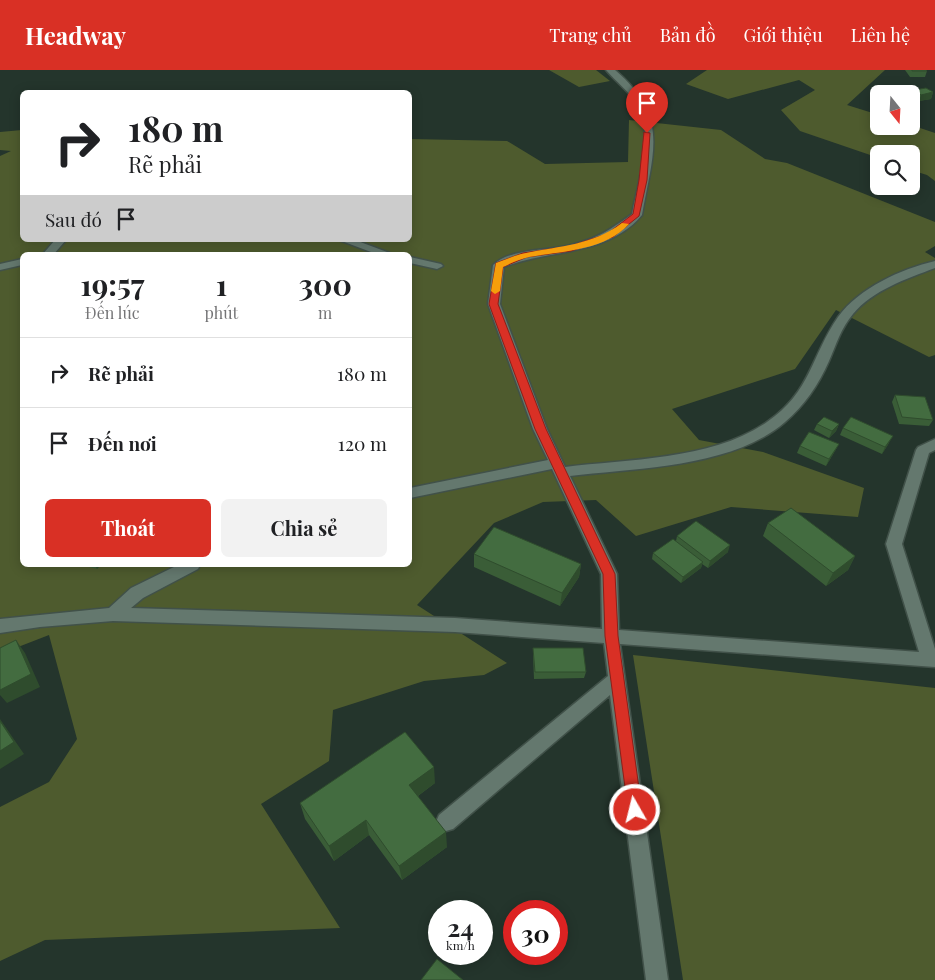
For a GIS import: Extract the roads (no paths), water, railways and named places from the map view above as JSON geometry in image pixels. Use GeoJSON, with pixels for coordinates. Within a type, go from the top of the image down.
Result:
{"type":"FeatureCollection","features":[{"type":"Feature","properties":{"kind":"street"},"geometry":{"type":"LineString","coordinates":[[610,70],[630,86],[647,117],[646,149],[637,215],[610,236],[571,249],[526,255],[499,265],[494,304],[540,429],[609,574],[611,636],[658,980]]}},
{"type":"Feature","properties":{"kind":"street"},"geometry":{"type":"LineString","coordinates":[[50,252],[59,242]]}},
{"type":"Feature","properties":{"kind":"street"},"geometry":{"type":"LineString","coordinates":[[350,242],[381,252]]}},
{"type":"Feature","properties":{"kind":"street"},"geometry":{"type":"LineString","coordinates":[[412,260],[438,266]]}},
{"type":"Feature","properties":{"kind":"street"},"geometry":{"type":"LineString","coordinates":[[0,267],[20,262]]}},
{"type":"Feature","properties":{"kind":"street"},"geometry":{"type":"LineString","coordinates":[[412,493],[559,468],[711,452],[743,441],[765,430],[782,418],[809,385],[840,323],[850,310],[887,284],[935,264]]}},
{"type":"Feature","properties":{"kind":"street"},"geometry":{"type":"LineString","coordinates":[[0,626],[40,620],[113,614],[455,625],[932,660],[894,544],[923,450],[935,444]]}},
{"type":"Feature","properties":{"kind":"street"},"geometry":{"type":"LineString","coordinates":[[113,614],[137,593],[188,567]]}},
{"type":"Feature","properties":{"kind":"street"},"geometry":{"type":"LineString","coordinates":[[446,822],[618,678]]}}]}
